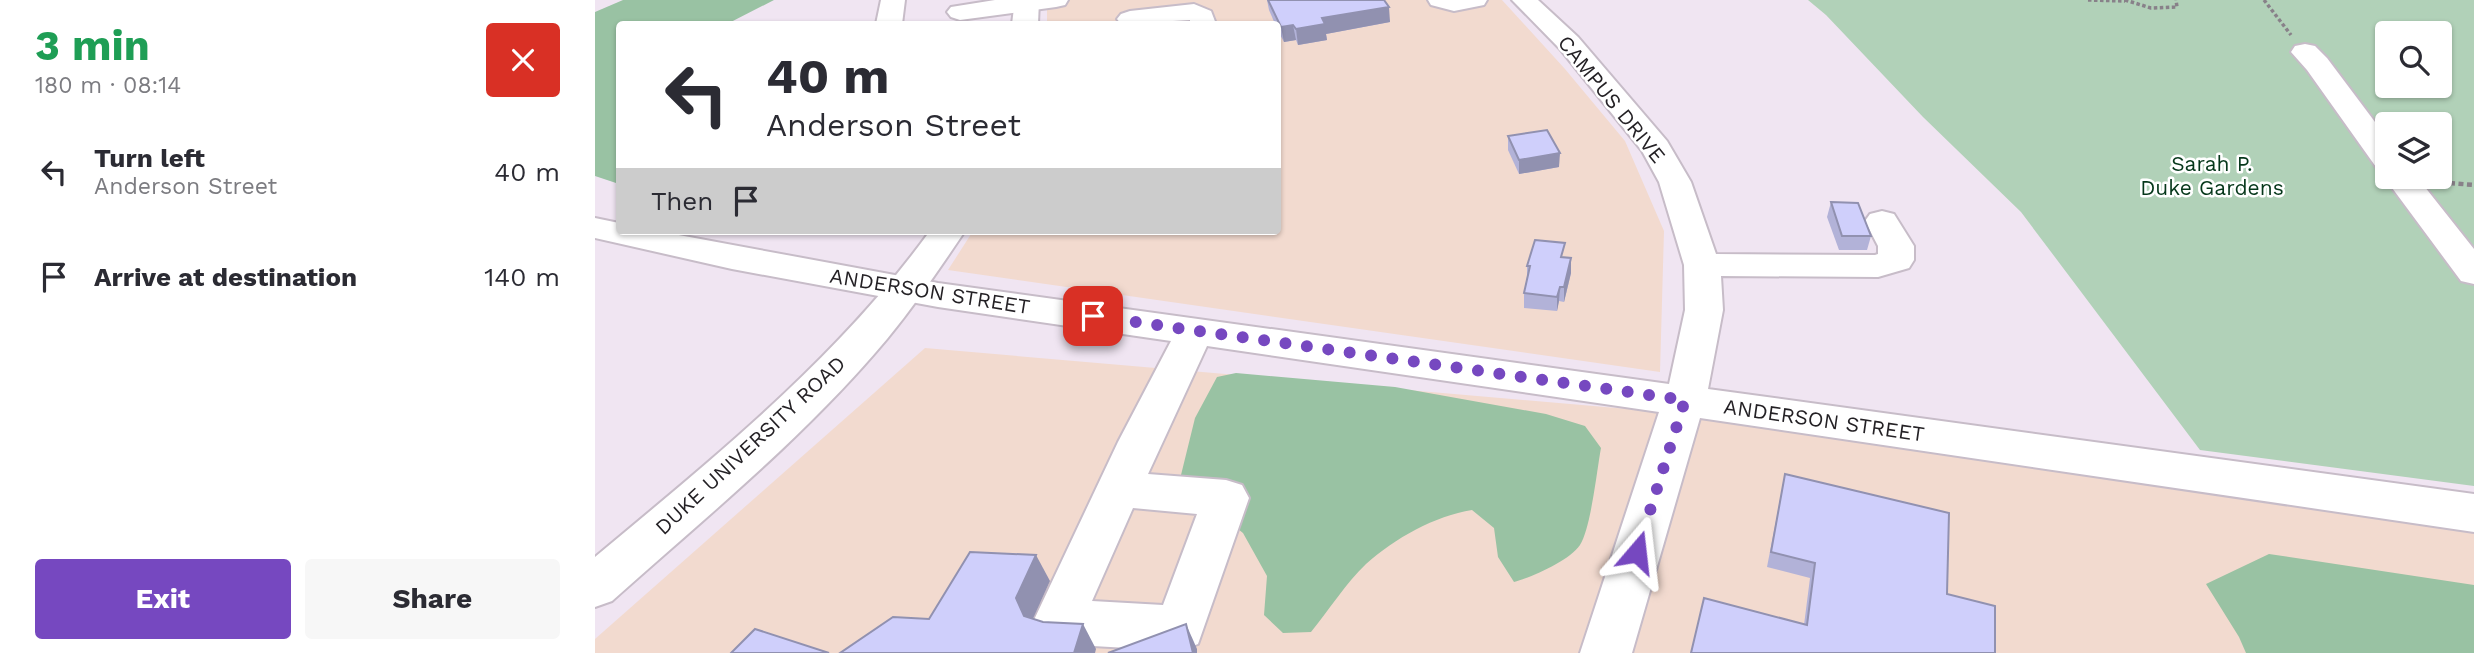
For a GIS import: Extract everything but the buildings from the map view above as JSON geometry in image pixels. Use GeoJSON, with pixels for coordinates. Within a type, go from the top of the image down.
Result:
{"type":"FeatureCollection","features":[{"type":"Feature","properties":{"kind":"street"},"geometry":{"type":"LineString","coordinates":[[890,21],[893,0]]}},
{"type":"Feature","properties":{"kind":"street"},"geometry":{"type":"LineString","coordinates":[[959,12],[1026,10],[1056,0]]}},
{"type":"Feature","properties":{"kind":"street"},"geometry":{"type":"LineString","coordinates":[[1440,0],[1454,3],[1475,0]]}},
{"type":"Feature","properties":{"kind":"street","name":"CAMPUS DRIVE"},"geometry":{"type":"LineString","coordinates":[[1524,0],[1569,43],[1656,148],[1675,182],[1702,265],[1704,310],[1693,371],[1606,653]]}},
{"type":"Feature","properties":{"kind":"street"},"geometry":{"type":"LineString","coordinates":[[1130,15],[1194,12],[1202,16],[1203,21]]}},
{"type":"Feature","properties":{"kind":"street"},"geometry":{"type":"LineString","coordinates":[[2305,52],[2375,144]]}},
{"type":"Feature","properties":{"kind":"street"},"geometry":{"type":"LineString","coordinates":[[2409,189],[2474,273]]}},
{"type":"Feature","properties":{"kind":"street"},"geometry":{"type":"LineString","coordinates":[[1702,265],[1878,266],[1896,260],[1896,246],[1882,221]]}},
{"type":"Feature","properties":{"kind":"street","name":"ANDERSON STREET"},"geometry":{"type":"LineString","coordinates":[[595,228],[616,233]]}},
{"type":"Feature","properties":{"kind":"street","name":"ANDERSON STREET"},"geometry":{"type":"LineString","coordinates":[[626,235],[908,290],[2474,513]]}},
{"type":"Feature","properties":{"kind":"street","name":"DUKE UNIVERSITY ROAD"},"geometry":{"type":"LineString","coordinates":[[595,586],[776,428],[841,363],[908,290],[945,235]]}},
{"type":"Feature","properties":{"kind":"street"},"geometry":{"type":"LineString","coordinates":[[1119,489],[1196,330]]}},
{"type":"Feature","properties":{"kind":"path"},"geometry":{"type":"LineString","coordinates":[[2088,0],[2126,0],[2165,9],[2177,6],[2176,0]]}},
{"type":"Feature","properties":{"kind":"path"},"geometry":{"type":"LineString","coordinates":[[2264,0],[2305,52]]}},
{"type":"Feature","properties":{"kind":"path"},"geometry":{"type":"LineString","coordinates":[[2452,183],[2474,185]]}},
{"type":"Feature","properties":{"kind":"shaded area"},"geometry":{"type":"Polygon","coordinates":[[[1047,0],[1502,0],[1565,69],[1625,141],[1664,231],[1660,372],[948,270],[970,235],[1281,235],[1281,21],[1047,21],[1047,0]]]}},
{"type":"Feature","properties":{"kind":"shaded area"},"geometry":{"type":"Polygon","coordinates":[[[925,348],[1732,418],[2474,520],[2474,653],[595,653],[595,639],[925,348]]]}},
{"type":"Feature","properties":{"kind":"green space"},"geometry":{"type":"Polygon","coordinates":[[[623,0],[774,0],[733,21],[616,21],[616,183],[595,176],[595,12],[623,0]]]}},
{"type":"Feature","properties":{"kind":"green space","name":"Sarah P. Duke Gardens"},"geometry":{"type":"Polygon","coordinates":[[[1808,0],[2474,0],[2474,486],[2200,450],[2021,212],[1923,117],[1826,15],[1808,0]]]}},
{"type":"Feature","properties":{"kind":"green space"},"geometry":{"type":"Polygon","coordinates":[[[1236,373],[1395,387],[1546,414],[1585,426],[1601,448],[1584,537],[1575,551],[1559,562],[1514,582],[1498,557],[1494,528],[1472,510],[1444,517],[1403,537],[1377,554],[1351,580],[1311,632],[1283,633],[1264,615],[1267,576],[1243,533],[1204,502],[1181,475],[1195,418],[1217,377],[1236,373]]]}},
{"type":"Feature","properties":{"kind":"green space"},"geometry":{"type":"Polygon","coordinates":[[[2269,554],[2474,585],[2474,653],[2246,653],[2206,584],[2269,554]]]}},
{"type":"Feature","properties":{"kind":"route"},"geometry":{"type":"LineString","coordinates":[[1093,316],[1685,400],[1637,552]]}}]}
